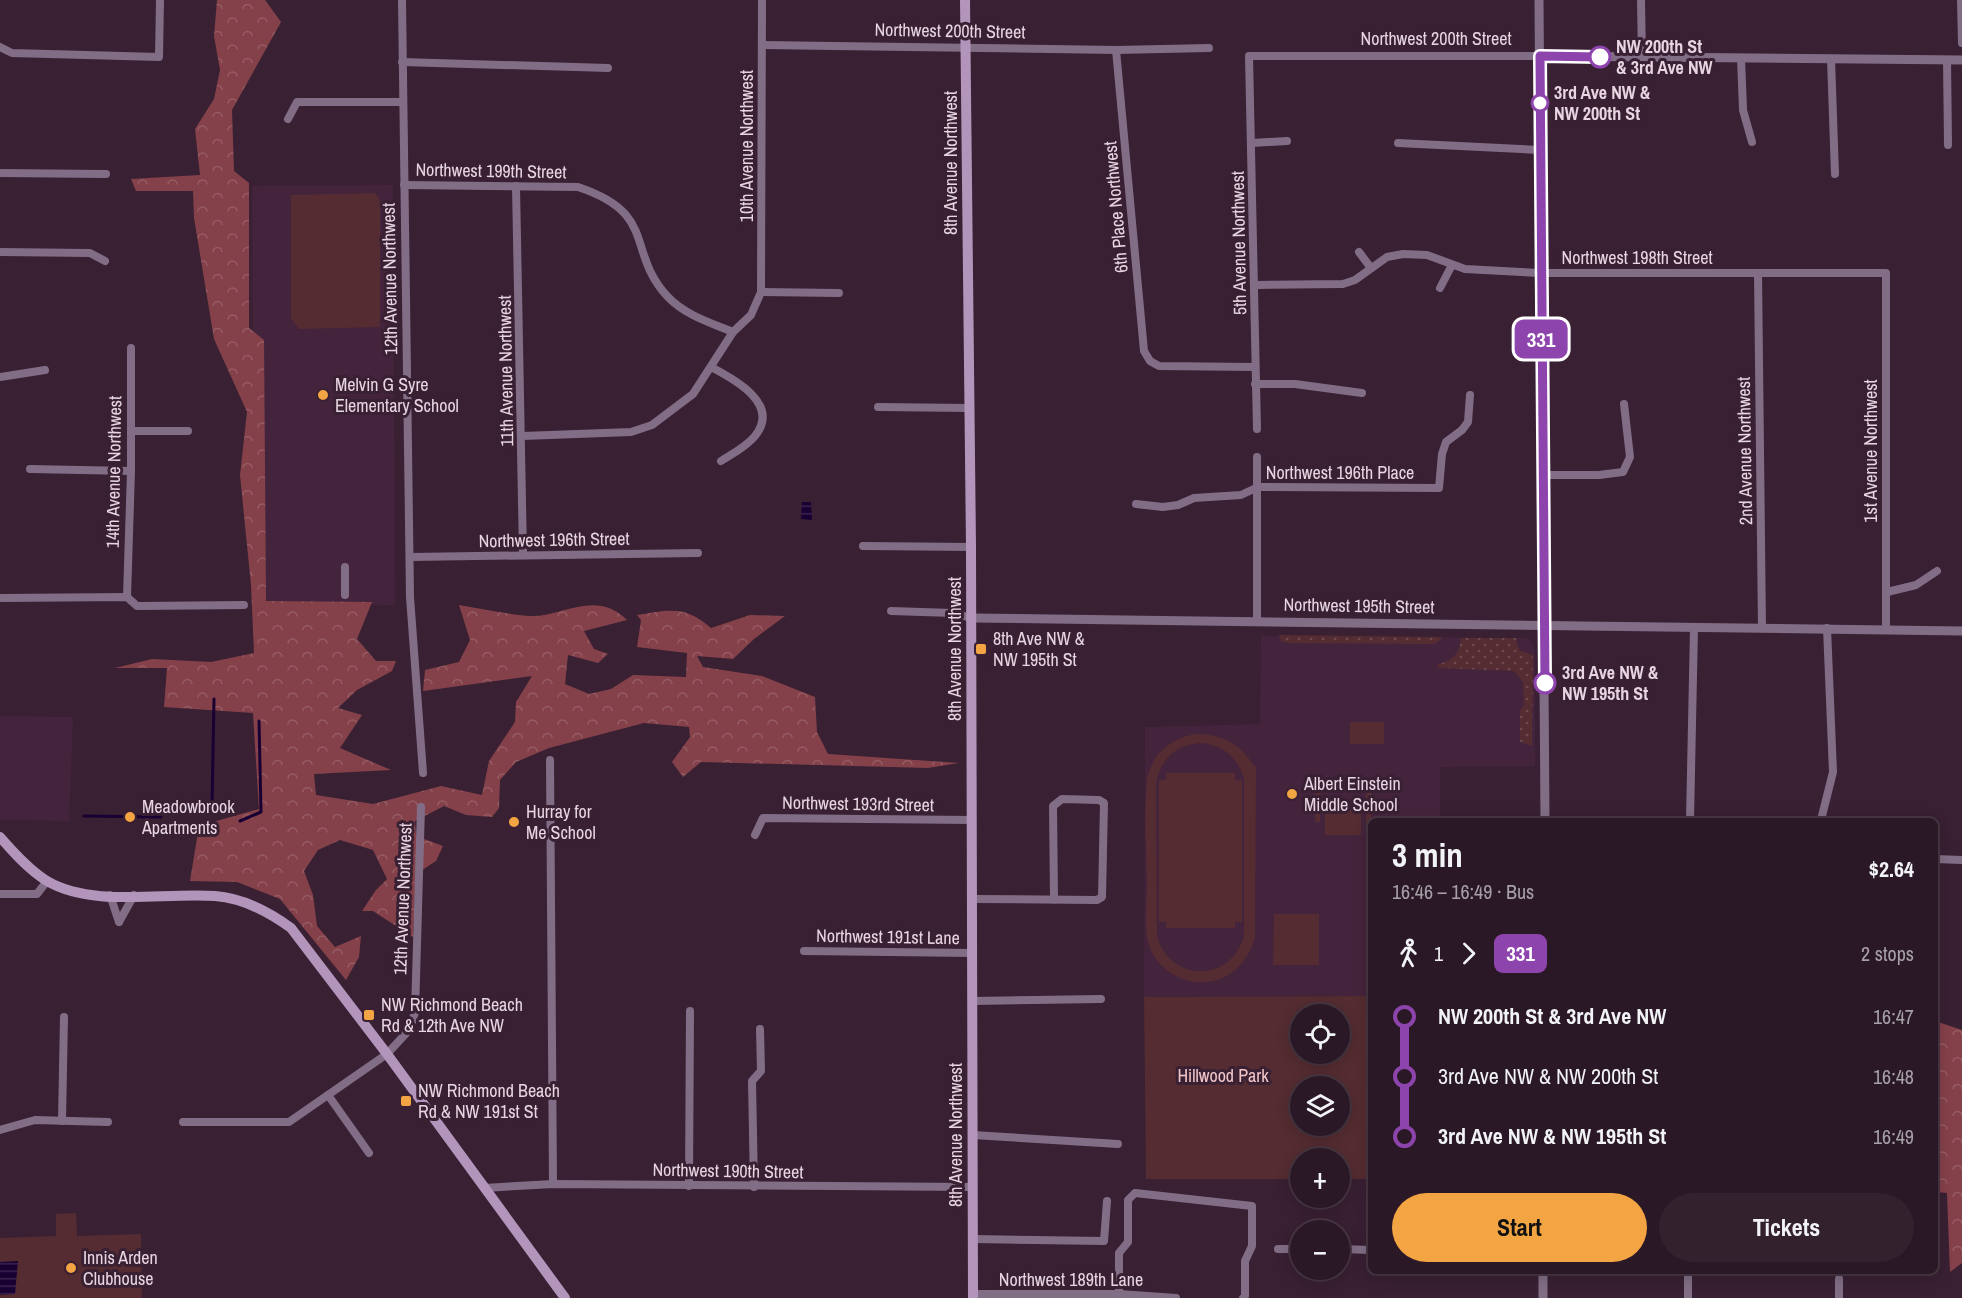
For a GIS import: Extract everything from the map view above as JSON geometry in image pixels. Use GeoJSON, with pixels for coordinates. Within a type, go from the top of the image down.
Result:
{"type":"FeatureCollection","features":[{"type":"Feature","properties":{"kind":"main road","name":"8th Avenue Northwest"},"geometry":{"type":"LineString","coordinates":[[965,0],[971,546],[973,1296]]}},
{"type":"Feature","properties":{"kind":"main road"},"geometry":{"type":"LineString","coordinates":[[0,837],[13,852],[47,881],[74,891],[134,896],[218,896],[270,913],[291,928],[387,1054],[565,1298]]}},
{"type":"Feature","properties":{"kind":"street"},"geometry":{"type":"LineString","coordinates":[[0,47],[12,53],[159,57],[160,0]]}},
{"type":"Feature","properties":{"kind":"street","name":"12th Avenue Northwest"},"geometry":{"type":"LineString","coordinates":[[402,0],[410,597],[423,773]]}},
{"type":"Feature","properties":{"kind":"street","name":"10th Avenue Northwest"},"geometry":{"type":"LineString","coordinates":[[761,292],[762,0]]}},
{"type":"Feature","properties":{"kind":"street"},"geometry":{"type":"LineString","coordinates":[[1539,0],[1545,818]]}},
{"type":"Feature","properties":{"kind":"street"},"geometry":{"type":"LineString","coordinates":[[1641,0],[1642,57]]}},
{"type":"Feature","properties":{"kind":"street"},"geometry":{"type":"LineString","coordinates":[[1961,0],[1962,43]]}},
{"type":"Feature","properties":{"kind":"street","name":"Northwest 200th Street"},"geometry":{"type":"LineString","coordinates":[[762,45],[966,49],[1209,48]]}},
{"type":"Feature","properties":{"kind":"street","name":"6th Place Northwest"},"geometry":{"type":"LineString","coordinates":[[1116,50],[1144,351],[1150,361],[1160,366],[1255,368]]}},
{"type":"Feature","properties":{"kind":"street","name":"Northwest 200th Street"},"geometry":{"type":"LineString","coordinates":[[1250,57],[1540,56],[1962,60]]}},
{"type":"Feature","properties":{"kind":"street","name":"5th Avenue Northwest"},"geometry":{"type":"LineString","coordinates":[[1250,57],[1257,429]]}},
{"type":"Feature","properties":{"kind":"street"},"geometry":{"type":"LineString","coordinates":[[1741,58],[1743,110],[1752,142]]}},
{"type":"Feature","properties":{"kind":"street"},"geometry":{"type":"LineString","coordinates":[[1831,58],[1835,174]]}},
{"type":"Feature","properties":{"kind":"street"},"geometry":{"type":"LineString","coordinates":[[1947,60],[1948,145]]}},
{"type":"Feature","properties":{"kind":"street"},"geometry":{"type":"LineString","coordinates":[[402,62],[608,68]]}},
{"type":"Feature","properties":{"kind":"street"},"geometry":{"type":"LineString","coordinates":[[288,119],[297,102],[403,102]]}},
{"type":"Feature","properties":{"kind":"street"},"geometry":{"type":"LineString","coordinates":[[1251,144],[1287,141]]}},
{"type":"Feature","properties":{"kind":"street"},"geometry":{"type":"LineString","coordinates":[[1398,143],[1540,150]]}},
{"type":"Feature","properties":{"kind":"street"},"geometry":{"type":"LineString","coordinates":[[0,173],[106,174]]}},
{"type":"Feature","properties":{"kind":"street","name":"Northwest 199th Street"},"geometry":{"type":"LineString","coordinates":[[404,185],[578,187],[612,201],[627,214],[638,235],[654,278],[668,297],[692,314],[734,332]]}},
{"type":"Feature","properties":{"kind":"street","name":"11th Avenue Northwest"},"geometry":{"type":"LineString","coordinates":[[516,186],[523,436],[523,554]]}},
{"type":"Feature","properties":{"kind":"street"},"geometry":{"type":"LineString","coordinates":[[0,252],[90,253],[105,261]]}},
{"type":"Feature","properties":{"kind":"street"},"geometry":{"type":"LineString","coordinates":[[1359,252],[1371,268]]}},
{"type":"Feature","properties":{"kind":"street","name":"Northwest 198th Street"},"geometry":{"type":"LineString","coordinates":[[1255,285],[1343,284],[1355,280],[1387,257],[1403,254],[1427,255],[1465,269],[1540,273],[1886,273]]}},
{"type":"Feature","properties":{"kind":"street"},"geometry":{"type":"LineString","coordinates":[[1440,288],[1452,265]]}},
{"type":"Feature","properties":{"kind":"street","name":"2nd Avenue Northwest"},"geometry":{"type":"LineString","coordinates":[[1758,273],[1762,628]]}},
{"type":"Feature","properties":{"kind":"street","name":"1st Avenue Northwest"},"geometry":{"type":"LineString","coordinates":[[1886,273],[1886,629]]}},
{"type":"Feature","properties":{"kind":"street"},"geometry":{"type":"LineString","coordinates":[[523,436],[631,432],[652,425],[693,393],[734,332],[751,315],[761,292],[838,293]]}},
{"type":"Feature","properties":{"kind":"street","name":"14th Avenue Northwest"},"geometry":{"type":"LineString","coordinates":[[127,597],[131,471],[131,348]]}},
{"type":"Feature","properties":{"kind":"street"},"geometry":{"type":"LineString","coordinates":[[711,367],[737,381],[754,394],[761,411],[757,434],[747,444],[721,461]]}},
{"type":"Feature","properties":{"kind":"street"},"geometry":{"type":"LineString","coordinates":[[0,377],[45,370]]}},
{"type":"Feature","properties":{"kind":"street"},"geometry":{"type":"LineString","coordinates":[[1255,384],[1294,384],[1362,393]]}},
{"type":"Feature","properties":{"kind":"street","name":"Northwest 196th Place"},"geometry":{"type":"LineString","coordinates":[[1136,504],[1163,507],[1178,505],[1194,498],[1241,495],[1258,487],[1439,488],[1442,454],[1446,442],[1462,430],[1467,422],[1470,395]]}},
{"type":"Feature","properties":{"kind":"street"},"geometry":{"type":"LineString","coordinates":[[1544,476],[1599,476],[1623,472],[1630,457],[1624,405]]}},
{"type":"Feature","properties":{"kind":"street"},"geometry":{"type":"LineString","coordinates":[[878,407],[969,408]]}},
{"type":"Feature","properties":{"kind":"street"},"geometry":{"type":"LineString","coordinates":[[131,431],[188,431]]}},
{"type":"Feature","properties":{"kind":"street"},"geometry":{"type":"LineString","coordinates":[[1257,457],[1257,621]]}},
{"type":"Feature","properties":{"kind":"street"},"geometry":{"type":"LineString","coordinates":[[30,469],[131,471]]}},
{"type":"Feature","properties":{"kind":"street"},"geometry":{"type":"LineString","coordinates":[[863,546],[971,546]]}},
{"type":"Feature","properties":{"kind":"street","name":"Northwest 196th Street"},"geometry":{"type":"LineString","coordinates":[[410,558],[523,554],[698,553]]}},
{"type":"Feature","properties":{"kind":"street"},"geometry":{"type":"LineString","coordinates":[[345,567],[345,595]]}},
{"type":"Feature","properties":{"kind":"street"},"geometry":{"type":"LineString","coordinates":[[1887,592],[1916,585],[1937,571]]}},
{"type":"Feature","properties":{"kind":"street"},"geometry":{"type":"LineString","coordinates":[[0,598],[127,597],[137,606],[244,605]]}},
{"type":"Feature","properties":{"kind":"street","name":"Northwest 195th Street"},"geometry":{"type":"LineString","coordinates":[[891,611],[953,613],[971,618],[1962,631]]}},
{"type":"Feature","properties":{"kind":"street"},"geometry":{"type":"LineString","coordinates":[[1690,818],[1694,628]]}},
{"type":"Feature","properties":{"kind":"street"},"geometry":{"type":"LineString","coordinates":[[1822,818],[1833,772],[1827,628]]}},
{"type":"Feature","properties":{"kind":"street"},"geometry":{"type":"LineString","coordinates":[[550,760],[553,1184]]}},
{"type":"Feature","properties":{"kind":"street"},"geometry":{"type":"LineString","coordinates":[[972,899],[1054,900],[1097,900],[1104,892],[1104,803],[1099,800],[1062,799],[1053,806],[1054,900]]}},
{"type":"Feature","properties":{"kind":"street","name":"12th Avenue Northwest"},"geometry":{"type":"LineString","coordinates":[[183,1122],[289,1122],[387,1054],[410,1029],[415,1012],[421,807]]}},
{"type":"Feature","properties":{"kind":"street","name":"Northwest 193rd Street"},"geometry":{"type":"LineString","coordinates":[[755,835],[763,818],[972,820]]}},
{"type":"Feature","properties":{"kind":"street"},"geometry":{"type":"LineString","coordinates":[[1938,859],[1962,860]]}},
{"type":"Feature","properties":{"kind":"street"},"geometry":{"type":"LineString","coordinates":[[0,894],[38,894],[47,881]]}},
{"type":"Feature","properties":{"kind":"street"},"geometry":{"type":"LineString","coordinates":[[110,895],[119,922],[134,896]]}},
{"type":"Feature","properties":{"kind":"street","name":"Northwest 191st Lane"},"geometry":{"type":"LineString","coordinates":[[804,951],[972,953]]}},
{"type":"Feature","properties":{"kind":"street"},"geometry":{"type":"LineString","coordinates":[[972,1001],[1101,999]]}},
{"type":"Feature","properties":{"kind":"street"},"geometry":{"type":"LineString","coordinates":[[689,1186],[690,1011]]}},
{"type":"Feature","properties":{"kind":"street"},"geometry":{"type":"LineString","coordinates":[[62,1121],[64,1017]]}},
{"type":"Feature","properties":{"kind":"street"},"geometry":{"type":"LineString","coordinates":[[754,1187],[752,1081],[761,1071],[760,1029]]}},
{"type":"Feature","properties":{"kind":"street"},"geometry":{"type":"LineString","coordinates":[[328,1095],[369,1153]]}},
{"type":"Feature","properties":{"kind":"street"},"geometry":{"type":"LineString","coordinates":[[0,1130],[35,1120],[108,1122]]}},
{"type":"Feature","properties":{"kind":"street"},"geometry":{"type":"LineString","coordinates":[[973,1135],[1118,1144]]}},
{"type":"Feature","properties":{"kind":"street","name":"Northwest 190th Street"},"geometry":{"type":"LineString","coordinates":[[484,1188],[553,1184],[972,1187]]}},
{"type":"Feature","properties":{"kind":"street"},"geometry":{"type":"LineString","coordinates":[[1119,1294],[1119,1253],[1128,1242],[1128,1200],[1135,1193],[1252,1206],[1252,1246],[1245,1261],[1245,1296],[1243,1298]]}},
{"type":"Feature","properties":{"kind":"street"},"geometry":{"type":"LineString","coordinates":[[972,1239],[1104,1241],[1107,1201]]}},
{"type":"Feature","properties":{"kind":"street"},"geometry":{"type":"LineString","coordinates":[[1278,1249],[1290,1249]]}},
{"type":"Feature","properties":{"kind":"street"},"geometry":{"type":"LineString","coordinates":[[1350,1249],[1368,1250]]}},
{"type":"Feature","properties":{"kind":"street"},"geometry":{"type":"LineString","coordinates":[[1544,1274],[1544,1298]]}},
{"type":"Feature","properties":{"kind":"street"},"geometry":{"type":"LineString","coordinates":[[1688,1274],[1688,1298]]}},
{"type":"Feature","properties":{"kind":"street"},"geometry":{"type":"LineString","coordinates":[[1839,1279],[1839,1298]]}},
{"type":"Feature","properties":{"kind":"street","name":"Northwest 189th Lane"},"geometry":{"type":"LineString","coordinates":[[973,1296],[1119,1294],[1173,1297]]}},
{"type":"Feature","properties":{"kind":"shaded area","name":"Melvin G Syre Elementary School"},"geometry":{"type":"Polygon","coordinates":[[[393,185],[395,605],[254,604],[252,186],[393,185]]]}},
{"type":"Feature","properties":{"kind":"shaded area"},"geometry":{"type":"Polygon","coordinates":[[[802,502],[811,502],[812,520],[801,519],[802,502]]]}},
{"type":"Feature","properties":{"kind":"shaded area","name":"Albert Einstein Middle School"},"geometry":{"type":"Polygon","coordinates":[[[1261,636],[1526,638],[1532,643],[1535,653],[1535,766],[1440,767],[1440,818],[1368,818],[1368,996],[1144,997],[1145,727],[1260,724],[1261,636]]]}},
{"type":"Feature","properties":{"kind":"shaded area"},"geometry":{"type":"Polygon","coordinates":[[[0,716],[73,717],[69,821],[0,820],[0,716]]]}},
{"type":"Feature","properties":{"kind":"shaded area"},"geometry":{"type":"Polygon","coordinates":[[[18,1261],[15,1294],[0,1295],[0,1262],[18,1261]]]}},
{"type":"Feature","properties":{"kind":"green space"},"geometry":{"type":"Polygon","coordinates":[[[217,0],[265,0],[281,22],[232,110],[234,171],[249,183],[249,328],[264,340],[266,601],[372,602],[357,639],[376,661],[396,661],[392,671],[357,690],[338,708],[362,715],[340,748],[391,770],[314,774],[316,795],[373,804],[441,786],[482,795],[489,761],[515,722],[516,702],[532,676],[423,691],[425,670],[459,662],[470,640],[459,605],[529,616],[591,605],[603,606],[615,611],[627,620],[584,631],[594,649],[608,654],[598,663],[568,655],[565,684],[589,694],[611,689],[633,675],[686,677],[687,653],[637,647],[641,620],[637,615],[668,611],[685,612],[711,628],[750,615],[785,616],[754,639],[733,659],[697,656],[703,667],[762,676],[815,697],[817,732],[828,754],[959,763],[928,768],[701,762],[683,777],[672,762],[690,737],[689,727],[644,723],[549,748],[516,762],[500,780],[499,808],[492,817],[466,815],[444,806],[415,821],[416,836],[443,846],[436,861],[416,874],[413,937],[373,911],[362,911],[376,890],[387,879],[373,850],[340,840],[318,850],[304,871],[313,895],[317,926],[335,947],[361,936],[359,957],[346,980],[280,899],[237,882],[190,881],[199,826],[259,809],[253,713],[164,707],[167,668],[115,668],[152,659],[211,662],[254,653],[251,585],[240,475],[247,412],[214,339],[194,218],[193,191],[136,191],[131,179],[200,175],[195,129],[214,99],[220,70],[214,36],[217,0]]]}},
{"type":"Feature","properties":{"kind":"green space"},"geometry":{"type":"Polygon","coordinates":[[[375,193],[380,200],[380,327],[299,329],[291,318],[291,195],[375,193]]]}},
{"type":"Feature","properties":{"kind":"green space"},"geometry":{"type":"Polygon","coordinates":[[[1279,635],[1441,637],[1441,639],[1435,644],[1287,643],[1281,641],[1279,635]]]}},
{"type":"Feature","properties":{"kind":"green space"},"geometry":{"type":"Polygon","coordinates":[[[1461,638],[1516,638],[1519,650],[1533,655],[1532,746],[1520,742],[1520,710],[1524,705],[1523,682],[1514,671],[1438,668],[1438,664],[1455,656],[1461,638]]]}},
{"type":"Feature","properties":{"kind":"green space"},"geometry":{"type":"Polygon","coordinates":[[[1350,722],[1384,722],[1384,744],[1350,744],[1350,722]]]}},
{"type":"Feature","properties":{"kind":"green space"},"geometry":{"type":"Polygon","coordinates":[[[1205,734],[1222,738],[1243,751],[1256,766],[1255,937],[1245,959],[1235,970],[1221,979],[1203,982],[1184,980],[1167,971],[1160,964],[1150,948],[1146,925],[1147,779],[1158,754],[1171,743],[1187,736],[1205,734]],[[1204,743],[1185,746],[1171,755],[1161,769],[1156,787],[1157,936],[1164,951],[1174,962],[1187,969],[1200,971],[1214,969],[1227,962],[1237,951],[1244,936],[1244,779],[1238,765],[1230,755],[1218,747],[1204,743]]]}},
{"type":"Feature","properties":{"kind":"green space"},"geometry":{"type":"Polygon","coordinates":[[[1166,773],[1235,773],[1235,780],[1242,780],[1242,922],[1235,922],[1235,928],[1166,928],[1166,922],[1159,922],[1159,780],[1166,780],[1166,773]]]}},
{"type":"Feature","properties":{"kind":"green space"},"geometry":{"type":"Polygon","coordinates":[[[1366,786],[1371,786],[1371,818],[1368,818],[1368,827],[1366,827],[1366,786]]]}},
{"type":"Feature","properties":{"kind":"green space"},"geometry":{"type":"Polygon","coordinates":[[[1316,787],[1321,787],[1320,822],[1315,822],[1316,787]]]}},
{"type":"Feature","properties":{"kind":"green space"},"geometry":{"type":"Polygon","coordinates":[[[1325,809],[1361,809],[1361,835],[1325,835],[1325,809]]]}},
{"type":"Feature","properties":{"kind":"green space"},"geometry":{"type":"Polygon","coordinates":[[[1274,914],[1319,914],[1319,965],[1273,965],[1274,914]]]}},
{"type":"Feature","properties":{"kind":"green space","name":"Hillwood Park"},"geometry":{"type":"Polygon","coordinates":[[[1368,996],[1368,1179],[1350,1179],[1350,1148],[1290,1148],[1290,1179],[1146,1179],[1144,997],[1368,996]]]}},
{"type":"Feature","properties":{"kind":"green space"},"geometry":{"type":"Polygon","coordinates":[[[1938,1022],[1962,1030],[1962,1263],[1950,1272],[1947,1193],[1938,1192],[1938,1022]]]}},
{"type":"Feature","properties":{"kind":"green space","name":"Innis Arden Clubhouse"},"geometry":{"type":"Polygon","coordinates":[[[76,1213],[77,1236],[141,1234],[142,1298],[0,1298],[0,1238],[56,1236],[56,1214],[76,1213]]]}},
{"type":"Feature","properties":{"kind":"waterway"},"geometry":{"type":"LineString","coordinates":[[212,807],[214,699]]}},
{"type":"Feature","properties":{"kind":"waterway"},"geometry":{"type":"LineString","coordinates":[[240,821],[261,812],[259,721]]}},
{"type":"Feature","properties":{"kind":"waterway"},"geometry":{"type":"LineString","coordinates":[[84,816],[161,817]]}},
{"type":"Feature","properties":{"kind":"bus line","name":"331"},"geometry":{"type":"LineString","coordinates":[[1545,683],[1540,56],[1600,57]]}},
{"type":"Feature","properties":{"kind":"place","name":"NW 200th St & 3rd Ave NW"},"geometry":{"type":"Point","coordinates":[1600,57]}},
{"type":"Feature","properties":{"kind":"place","name":"3rd Ave NW & NW 200th St"},"geometry":{"type":"Point","coordinates":[1540,103]}},
{"type":"Feature","properties":{"kind":"place","name":"Melvin G Syre Elementary School"},"geometry":{"type":"Point","coordinates":[323,395]}},
{"type":"Feature","properties":{"kind":"place","name":"8th Ave NW & NW 195th St"},"geometry":{"type":"Point","coordinates":[981,649]}},
{"type":"Feature","properties":{"kind":"place","name":"3rd Ave NW & NW 195th St"},"geometry":{"type":"Point","coordinates":[1545,683]}},
{"type":"Feature","properties":{"kind":"place","name":"Albert Einstein Middle School"},"geometry":{"type":"Point","coordinates":[1292,794]}},
{"type":"Feature","properties":{"kind":"place","name":"Meadowbrook Apartments"},"geometry":{"type":"Point","coordinates":[130,817]}},
{"type":"Feature","properties":{"kind":"place","name":"Hurray for Me School"},"geometry":{"type":"Point","coordinates":[514,822]}},
{"type":"Feature","properties":{"kind":"place","name":"NW Richmond Beach Rd & 12th Ave NW"},"geometry":{"type":"Point","coordinates":[369,1015]}},
{"type":"Feature","properties":{"kind":"place","name":"NW Richmond Beach Rd & NW 191st St"},"geometry":{"type":"Point","coordinates":[406,1101]}},
{"type":"Feature","properties":{"kind":"place","name":"Innis Arden Clubhouse"},"geometry":{"type":"Point","coordinates":[71,1268]}}]}
